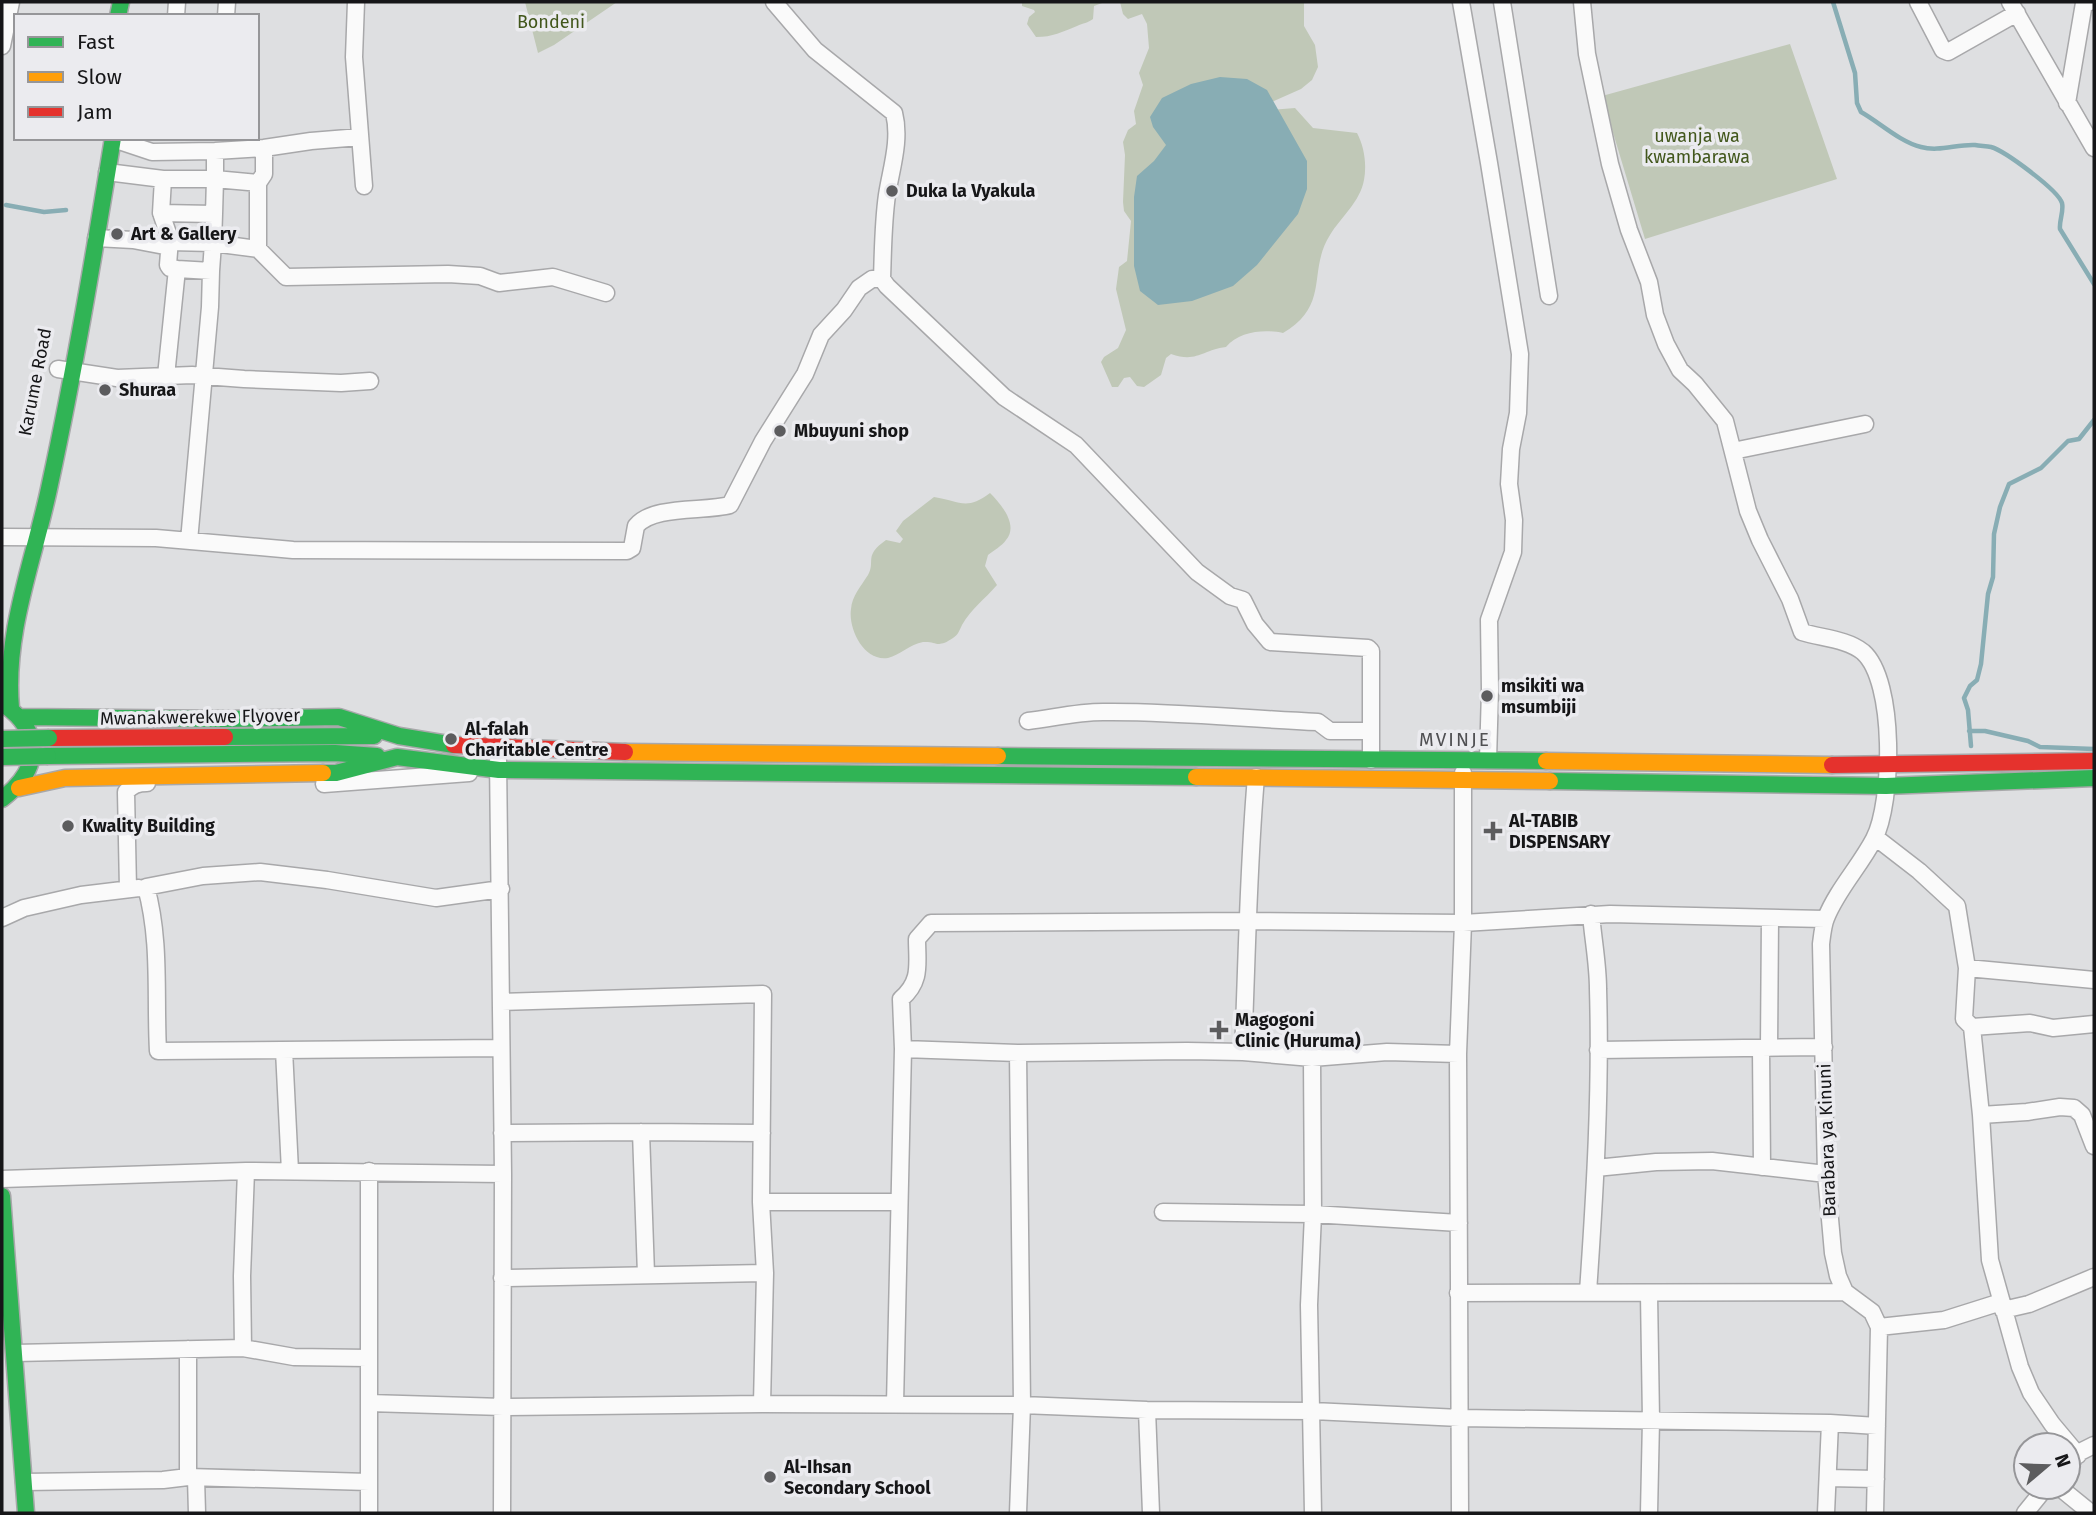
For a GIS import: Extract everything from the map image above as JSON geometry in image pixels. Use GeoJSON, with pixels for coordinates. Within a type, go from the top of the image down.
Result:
{"type":"FeatureCollection","features":[{"type":"Feature","properties":{"kind":"main road","name":"Karume Road"},"geometry":{"type":"LineString","coordinates":[[2,631],[31,537],[66,370],[97,140]]}},
{"type":"Feature","properties":{"kind":"main road"},"geometry":{"type":"LineString","coordinates":[[66,370],[96,238],[113,140]]}},
{"type":"Feature","properties":{"kind":"main road"},"geometry":{"type":"LineString","coordinates":[[19,788],[30,771],[33,752],[30,734],[11,709],[7,687],[31,537]]}},
{"type":"Feature","properties":{"kind":"main road"},"geometry":{"type":"LineString","coordinates":[[11,709],[223,719],[339,717],[399,736],[441,744],[772,755],[1888,766],[2094,761]]}},
{"type":"Feature","properties":{"kind":"main road","name":"Mwanakwerekwe Flyover"},"geometry":{"type":"LineString","coordinates":[[2,739],[399,736]]}},
{"type":"Feature","properties":{"kind":"main road"},"geometry":{"type":"LineString","coordinates":[[2,757],[335,753],[397,757],[499,770],[1886,786],[2094,778]]}},
{"type":"Feature","properties":{"kind":"main road"},"geometry":{"type":"LineString","coordinates":[[2,799],[19,788],[65,778],[336,773],[397,757]]}},
{"type":"Feature","properties":{"kind":"main road"},"geometry":{"type":"LineString","coordinates":[[2,1196],[26,1513]]}},
{"type":"Feature","properties":{"kind":"main road"},"geometry":{"type":"LineString","coordinates":[[2,1386],[10,1513]]}},
{"type":"Feature","properties":{"kind":"street"},"geometry":{"type":"LineString","coordinates":[[2,46],[11,2]]}},
{"type":"Feature","properties":{"kind":"street"},"geometry":{"type":"LineString","coordinates":[[356,2],[354,57],[364,186]]}},
{"type":"Feature","properties":{"kind":"street"},"geometry":{"type":"LineString","coordinates":[[774,2],[816,50],[894,113],[898,128],[894,167],[887,196],[882,279]]}},
{"type":"Feature","properties":{"kind":"street"},"geometry":{"type":"LineString","coordinates":[[1461,2],[1520,354],[1518,413],[1511,449],[1509,484],[1514,520],[1513,552],[1489,620],[1488,760]]}},
{"type":"Feature","properties":{"kind":"street"},"geometry":{"type":"LineString","coordinates":[[1502,2],[1549,296]]}},
{"type":"Feature","properties":{"kind":"street"},"geometry":{"type":"LineString","coordinates":[[1582,2],[1587,54],[1610,164],[1629,230],[1649,282],[1655,315],[1680,370],[1725,421],[1733,451],[1865,424]]}},
{"type":"Feature","properties":{"kind":"street"},"geometry":{"type":"LineString","coordinates":[[1918,2],[1943,50],[1948,52],[2016,6],[2094,148]]}},
{"type":"Feature","properties":{"kind":"street"},"geometry":{"type":"LineString","coordinates":[[2067,103],[2085,2]]}},
{"type":"Feature","properties":{"kind":"street"},"geometry":{"type":"LineString","coordinates":[[116,140],[152,152],[170,145],[264,148],[360,138]]}},
{"type":"Feature","properties":{"kind":"street"},"geometry":{"type":"LineString","coordinates":[[189,541],[210,307],[217,147]]}},
{"type":"Feature","properties":{"kind":"street"},"geometry":{"type":"LineString","coordinates":[[258,249],[258,183],[264,174],[264,148]]}},
{"type":"Feature","properties":{"kind":"street"},"geometry":{"type":"LineString","coordinates":[[107,172],[163,179],[215,179],[258,183]]}},
{"type":"Feature","properties":{"kind":"street"},"geometry":{"type":"LineString","coordinates":[[163,179],[161,214],[170,245],[168,265],[177,269],[211,271]]}},
{"type":"Feature","properties":{"kind":"street"},"geometry":{"type":"LineString","coordinates":[[161,214],[214,214]]}},
{"type":"Feature","properties":{"kind":"street"},"geometry":{"type":"LineString","coordinates":[[96,238],[170,245],[213,243],[258,249],[286,277],[448,274],[480,276],[499,283],[553,277],[606,293]]}},
{"type":"Feature","properties":{"kind":"street"},"geometry":{"type":"LineString","coordinates":[[166,376],[177,269]]}},
{"type":"Feature","properties":{"kind":"street"},"geometry":{"type":"LineString","coordinates":[[2,537],[156,538],[293,550],[631,549],[636,526],[647,518],[677,510],[730,505],[763,441],[805,374],[821,335],[845,310],[859,288],[872,279],[882,279],[1004,397],[1076,445],[1197,572],[1230,596],[1243,600],[1255,624],[1270,642],[1363,648],[1371,651],[1371,760]]}},
{"type":"Feature","properties":{"kind":"street"},"geometry":{"type":"LineString","coordinates":[[66,370],[117,378],[204,376],[341,383],[370,381]]}},
{"type":"Feature","properties":{"kind":"street","name":"Barabara ya Kinuni"},"geometry":{"type":"LineString","coordinates":[[1733,451],[1748,511],[1790,599],[1802,632],[1843,642],[1863,653],[1871,665],[1886,714],[1888,766],[1875,837],[1825,919],[1821,944],[1826,1174],[1833,1253],[1845,1292]]}},
{"type":"Feature","properties":{"kind":"street"},"geometry":{"type":"LineString","coordinates":[[1028,721],[1065,714],[1160,712],[1318,722],[1330,731],[1371,731]]}},
{"type":"Feature","properties":{"kind":"street"},"geometry":{"type":"LineString","coordinates":[[498,747],[503,1174],[502,1513]]}},
{"type":"Feature","properties":{"kind":"street"},"geometry":{"type":"LineString","coordinates":[[1460,1513],[1458,1054],[1463,760]]}},
{"type":"Feature","properties":{"kind":"street"},"geometry":{"type":"LineString","coordinates":[[128,890],[126,792],[139,783],[310,785],[416,779],[499,770]]}},
{"type":"Feature","properties":{"kind":"street"},"geometry":{"type":"LineString","coordinates":[[1242,1052],[1249,921],[1249,863],[1256,777]]}},
{"type":"Feature","properties":{"kind":"street"},"geometry":{"type":"LineString","coordinates":[[1875,837],[1919,871],[1957,906],[1967,968],[1964,1018],[1972,1027],[1982,1115],[1990,1260],[2020,1367],[2031,1392],[2056,1431]]}},
{"type":"Feature","properties":{"kind":"street"},"geometry":{"type":"LineString","coordinates":[[2,918],[24,908],[81,895],[128,890],[203,876],[260,872],[436,898],[500,889]]}},
{"type":"Feature","properties":{"kind":"street"},"geometry":{"type":"LineString","coordinates":[[146,887],[151,905],[158,963],[158,1051],[501,1048]]}},
{"type":"Feature","properties":{"kind":"street"},"geometry":{"type":"LineString","coordinates":[[1588,1292],[1596,1168],[1598,1050],[1598,986],[1591,914]]}},
{"type":"Feature","properties":{"kind":"street"},"geometry":{"type":"LineString","coordinates":[[895,1404],[904,1049],[901,999],[912,989],[916,979],[917,939],[930,923],[1462,923],[1591,914],[1825,919]]}},
{"type":"Feature","properties":{"kind":"street"},"geometry":{"type":"LineString","coordinates":[[1762,1167],[1770,918]]}},
{"type":"Feature","properties":{"kind":"street"},"geometry":{"type":"LineString","coordinates":[[1967,968],[2094,980]]}},
{"type":"Feature","properties":{"kind":"street"},"geometry":{"type":"LineString","coordinates":[[502,1002],[763,994],[761,1202],[765,1273],[762,1404]]}},
{"type":"Feature","properties":{"kind":"street"},"geometry":{"type":"LineString","coordinates":[[1972,1027],[2030,1023],[2053,1028],[2094,1024]]}},
{"type":"Feature","properties":{"kind":"street"},"geometry":{"type":"LineString","coordinates":[[1598,1050],[1824,1048]]}},
{"type":"Feature","properties":{"kind":"street"},"geometry":{"type":"LineString","coordinates":[[904,1049],[1018,1053],[1242,1052],[1312,1058],[1387,1052],[1458,1054]]}},
{"type":"Feature","properties":{"kind":"street"},"geometry":{"type":"LineString","coordinates":[[285,1050],[290,1171]]}},
{"type":"Feature","properties":{"kind":"street"},"geometry":{"type":"LineString","coordinates":[[1018,1053],[1022,1405],[1018,1513]]}},
{"type":"Feature","properties":{"kind":"street"},"geometry":{"type":"LineString","coordinates":[[1312,1058],[1313,1214],[1309,1305],[1313,1513]]}},
{"type":"Feature","properties":{"kind":"street"},"geometry":{"type":"LineString","coordinates":[[1982,1115],[2074,1108],[2082,1115],[2094,1146]]}},
{"type":"Feature","properties":{"kind":"street"},"geometry":{"type":"LineString","coordinates":[[641,1132],[646,1274]]}},
{"type":"Feature","properties":{"kind":"street"},"geometry":{"type":"LineString","coordinates":[[502,1133],[762,1133]]}},
{"type":"Feature","properties":{"kind":"street"},"geometry":{"type":"LineString","coordinates":[[1596,1168],[1656,1162],[1712,1161],[1826,1174]]}},
{"type":"Feature","properties":{"kind":"street"},"geometry":{"type":"LineString","coordinates":[[2,1179],[246,1171],[503,1174]]}},
{"type":"Feature","properties":{"kind":"street"},"geometry":{"type":"LineString","coordinates":[[243,1348],[242,1276],[246,1171]]}},
{"type":"Feature","properties":{"kind":"street"},"geometry":{"type":"LineString","coordinates":[[369,1171],[369,1513]]}},
{"type":"Feature","properties":{"kind":"street"},"geometry":{"type":"LineString","coordinates":[[761,1202],[900,1202]]}},
{"type":"Feature","properties":{"kind":"street"},"geometry":{"type":"LineString","coordinates":[[1163,1212],[1313,1214],[1459,1223]]}},
{"type":"Feature","properties":{"kind":"street"},"geometry":{"type":"LineString","coordinates":[[502,1278],[765,1273]]}},
{"type":"Feature","properties":{"kind":"street"},"geometry":{"type":"LineString","coordinates":[[1879,1327],[1944,1320],[2002,1306],[2029,1304],[2094,1277]]}},
{"type":"Feature","properties":{"kind":"street"},"geometry":{"type":"LineString","coordinates":[[1458,1293],[1845,1292],[1872,1312],[1879,1327],[1875,1513]]}},
{"type":"Feature","properties":{"kind":"street"},"geometry":{"type":"LineString","coordinates":[[1649,1294],[1649,1513]]}},
{"type":"Feature","properties":{"kind":"street"},"geometry":{"type":"LineString","coordinates":[[15,1353],[243,1348],[294,1357],[368,1358]]}},
{"type":"Feature","properties":{"kind":"street"},"geometry":{"type":"LineString","coordinates":[[188,1349],[192,1478],[197,1513]]}},
{"type":"Feature","properties":{"kind":"street"},"geometry":{"type":"LineString","coordinates":[[369,1403],[503,1407],[1022,1405],[1147,1410],[1312,1411],[1460,1418],[1877,1426]]}},
{"type":"Feature","properties":{"kind":"street"},"geometry":{"type":"LineString","coordinates":[[1147,1410],[1151,1513]]}},
{"type":"Feature","properties":{"kind":"street"},"geometry":{"type":"LineString","coordinates":[[1826,1513],[1830,1423]]}},
{"type":"Feature","properties":{"kind":"street"},"geometry":{"type":"LineString","coordinates":[[24,1482],[192,1478],[369,1482]]}},
{"type":"Feature","properties":{"kind":"street"},"geometry":{"type":"LineString","coordinates":[[1828,1478],[1876,1479]]}},
{"type":"Feature","properties":{"kind":"street"},"geometry":{"type":"LineString","coordinates":[[2076,1501],[2091,1513]]}},
{"type":"Feature","properties":{"kind":"green space","name":"Bondeni"},"geometry":{"type":"Polygon","coordinates":[[[525,2],[617,2],[538,53],[525,2]]]}},
{"type":"Feature","properties":{"kind":"green space"},"geometry":{"type":"Polygon","coordinates":[[[1022,2],[1105,2],[1094,6],[1093,19],[1057,34],[1036,37],[1027,24],[1029,17],[1035,12],[1022,6],[1022,2]]]}},
{"type":"Feature","properties":{"kind":"green space"},"geometry":{"type":"Polygon","coordinates":[[[1120,2],[1304,2],[1304,26],[1315,45],[1318,67],[1312,80],[1301,89],[1267,104],[1269,110],[1295,108],[1313,128],[1357,133],[1365,162],[1362,188],[1323,248],[1313,299],[1298,322],[1283,333],[1260,331],[1245,334],[1226,347],[1194,357],[1171,354],[1166,358],[1161,375],[1144,387],[1137,386],[1130,377],[1124,378],[1118,387],[1112,387],[1101,362],[1118,348],[1126,330],[1116,289],[1119,267],[1127,261],[1131,221],[1124,211],[1123,202],[1123,142],[1128,130],[1136,124],[1134,111],[1143,85],[1139,73],[1149,48],[1147,24],[1142,14],[1128,19],[1123,14],[1120,2]]]}},
{"type":"Feature","properties":{"kind":"green space","name":"uwanja wa kwambarawa"},"geometry":{"type":"Polygon","coordinates":[[[1790,44],[1837,179],[1645,239],[1602,96],[1790,44]]]}},
{"type":"Feature","properties":{"kind":"green space"},"geometry":{"type":"Polygon","coordinates":[[[990,493],[1007,515],[1011,528],[1004,542],[988,555],[985,566],[997,585],[970,614],[956,636],[948,641],[940,644],[918,643],[888,658],[879,658],[865,650],[852,626],[851,609],[857,591],[868,575],[875,550],[886,540],[900,543],[903,539],[896,531],[903,521],[934,497],[969,503],[990,493]]]}},
{"type":"Feature","properties":{"kind":"water"},"geometry":{"type":"Polygon","coordinates":[[[1220,77],[1247,79],[1267,90],[1307,161],[1307,189],[1298,214],[1257,265],[1233,286],[1192,301],[1158,305],[1140,291],[1134,266],[1134,197],[1137,176],[1154,161],[1166,145],[1153,127],[1150,117],[1162,98],[1191,84],[1220,77]]]}},
{"type":"Feature","properties":{"kind":"waterway"},"geometry":{"type":"LineString","coordinates":[[1833,2],[1855,73],[1857,103],[1861,112],[1921,147],[1991,147],[2030,172],[2051,189],[2062,203],[2060,229],[2094,284]]}},
{"type":"Feature","properties":{"kind":"waterway"},"geometry":{"type":"LineString","coordinates":[[6,205],[44,212],[66,210]]}},
{"type":"Feature","properties":{"kind":"waterway"},"geometry":{"type":"LineString","coordinates":[[1971,746],[1968,710],[1964,698],[1970,686],[1977,680],[1981,664],[1988,594],[1993,577],[1994,534],[2000,507],[2009,484],[2041,468],[2068,441],[2079,439],[2094,420]]}},
{"type":"Feature","properties":{"kind":"waterway"},"geometry":{"type":"LineString","coordinates":[[1969,731],[1985,731],[2028,741],[2040,747],[2094,749]]}},
{"type":"Feature","properties":{"kind":"traffic: fast"},"geometry":{"type":"LineString","coordinates":[[118,14],[121,2]]}},
{"type":"Feature","properties":{"kind":"traffic: fast"},"geometry":{"type":"LineString","coordinates":[[11,708],[10,679],[16,623],[44,512],[68,398],[113,140]]}},
{"type":"Feature","properties":{"kind":"traffic: fast"},"geometry":{"type":"LineString","coordinates":[[2,703],[16,714],[25,726],[31,738],[32,751],[24,775],[2,799]]}},
{"type":"Feature","properties":{"kind":"traffic: fast"},"geometry":{"type":"LineString","coordinates":[[21,717],[339,717],[399,736],[454,745]]}},
{"type":"Feature","properties":{"kind":"traffic: fast"},"geometry":{"type":"LineString","coordinates":[[225,737],[374,736]]}},
{"type":"Feature","properties":{"kind":"traffic: fast"},"geometry":{"type":"LineString","coordinates":[[2,739],[49,738]]}},
{"type":"Feature","properties":{"kind":"traffic: fast"},"geometry":{"type":"LineString","coordinates":[[48,756],[335,753],[377,756]]}},
{"type":"Feature","properties":{"kind":"traffic: fast"},"geometry":{"type":"LineString","coordinates":[[2,757],[48,756]]}},
{"type":"Feature","properties":{"kind":"traffic: fast"},"geometry":{"type":"LineString","coordinates":[[998,756],[1546,761]]}},
{"type":"Feature","properties":{"kind":"traffic: fast"},"geometry":{"type":"LineString","coordinates":[[323,773],[336,773],[397,757],[499,770],[1196,777]]}},
{"type":"Feature","properties":{"kind":"traffic: fast"},"geometry":{"type":"LineString","coordinates":[[1550,781],[1886,786],[2094,778]]}},
{"type":"Feature","properties":{"kind":"traffic: fast"},"geometry":{"type":"LineString","coordinates":[[2,1196],[26,1513]]}},
{"type":"Feature","properties":{"kind":"traffic: slow"},"geometry":{"type":"LineString","coordinates":[[625,752],[998,756]]}},
{"type":"Feature","properties":{"kind":"traffic: slow"},"geometry":{"type":"LineString","coordinates":[[1546,761],[1832,765]]}},
{"type":"Feature","properties":{"kind":"traffic: slow"},"geometry":{"type":"LineString","coordinates":[[19,788],[65,778],[323,773]]}},
{"type":"Feature","properties":{"kind":"traffic: slow"},"geometry":{"type":"LineString","coordinates":[[1196,777],[1550,781]]}},
{"type":"Feature","properties":{"kind":"traffic: jam"},"geometry":{"type":"LineString","coordinates":[[49,738],[225,737]]}},
{"type":"Feature","properties":{"kind":"traffic: jam"},"geometry":{"type":"LineString","coordinates":[[454,745],[625,752]]}},
{"type":"Feature","properties":{"kind":"traffic: jam"},"geometry":{"type":"LineString","coordinates":[[1832,765],[2094,761]]}},
{"type":"Feature","properties":{"kind":"place","name":"Duka la Vyakula"},"geometry":{"type":"Point","coordinates":[892,191]}},
{"type":"Feature","properties":{"kind":"place","name":"Art & Gallery"},"geometry":{"type":"Point","coordinates":[117,234]}},
{"type":"Feature","properties":{"kind":"place","name":"Shuraa"},"geometry":{"type":"Point","coordinates":[105,390]}},
{"type":"Feature","properties":{"kind":"place","name":"Mbuyuni shop"},"geometry":{"type":"Point","coordinates":[780,431]}},
{"type":"Feature","properties":{"kind":"place","name":"msikiti wa msumbiji"},"geometry":{"type":"Point","coordinates":[1487,696]}},
{"type":"Feature","properties":{"kind":"place","name":"Al-falah Charitable Centre"},"geometry":{"type":"Point","coordinates":[451,739]}},
{"type":"Feature","properties":{"kind":"place","name":"Kwality Building"},"geometry":{"type":"Point","coordinates":[68,826]}},
{"type":"Feature","properties":{"kind":"place","name":"Al-TABIB DISPENSARY"},"geometry":{"type":"Point","coordinates":[1493,831]}},
{"type":"Feature","properties":{"kind":"place","name":"Magogoni Clinic (Huruma)"},"geometry":{"type":"Point","coordinates":[1219,1030]}},
{"type":"Feature","properties":{"kind":"place","name":"Al-Ihsan Secondary School"},"geometry":{"type":"Point","coordinates":[770,1477]}},
{"type":"Feature","properties":{"kind":"district","name":"MVINJE"},"geometry":{"type":"Point","coordinates":[1455,739]}}]}
